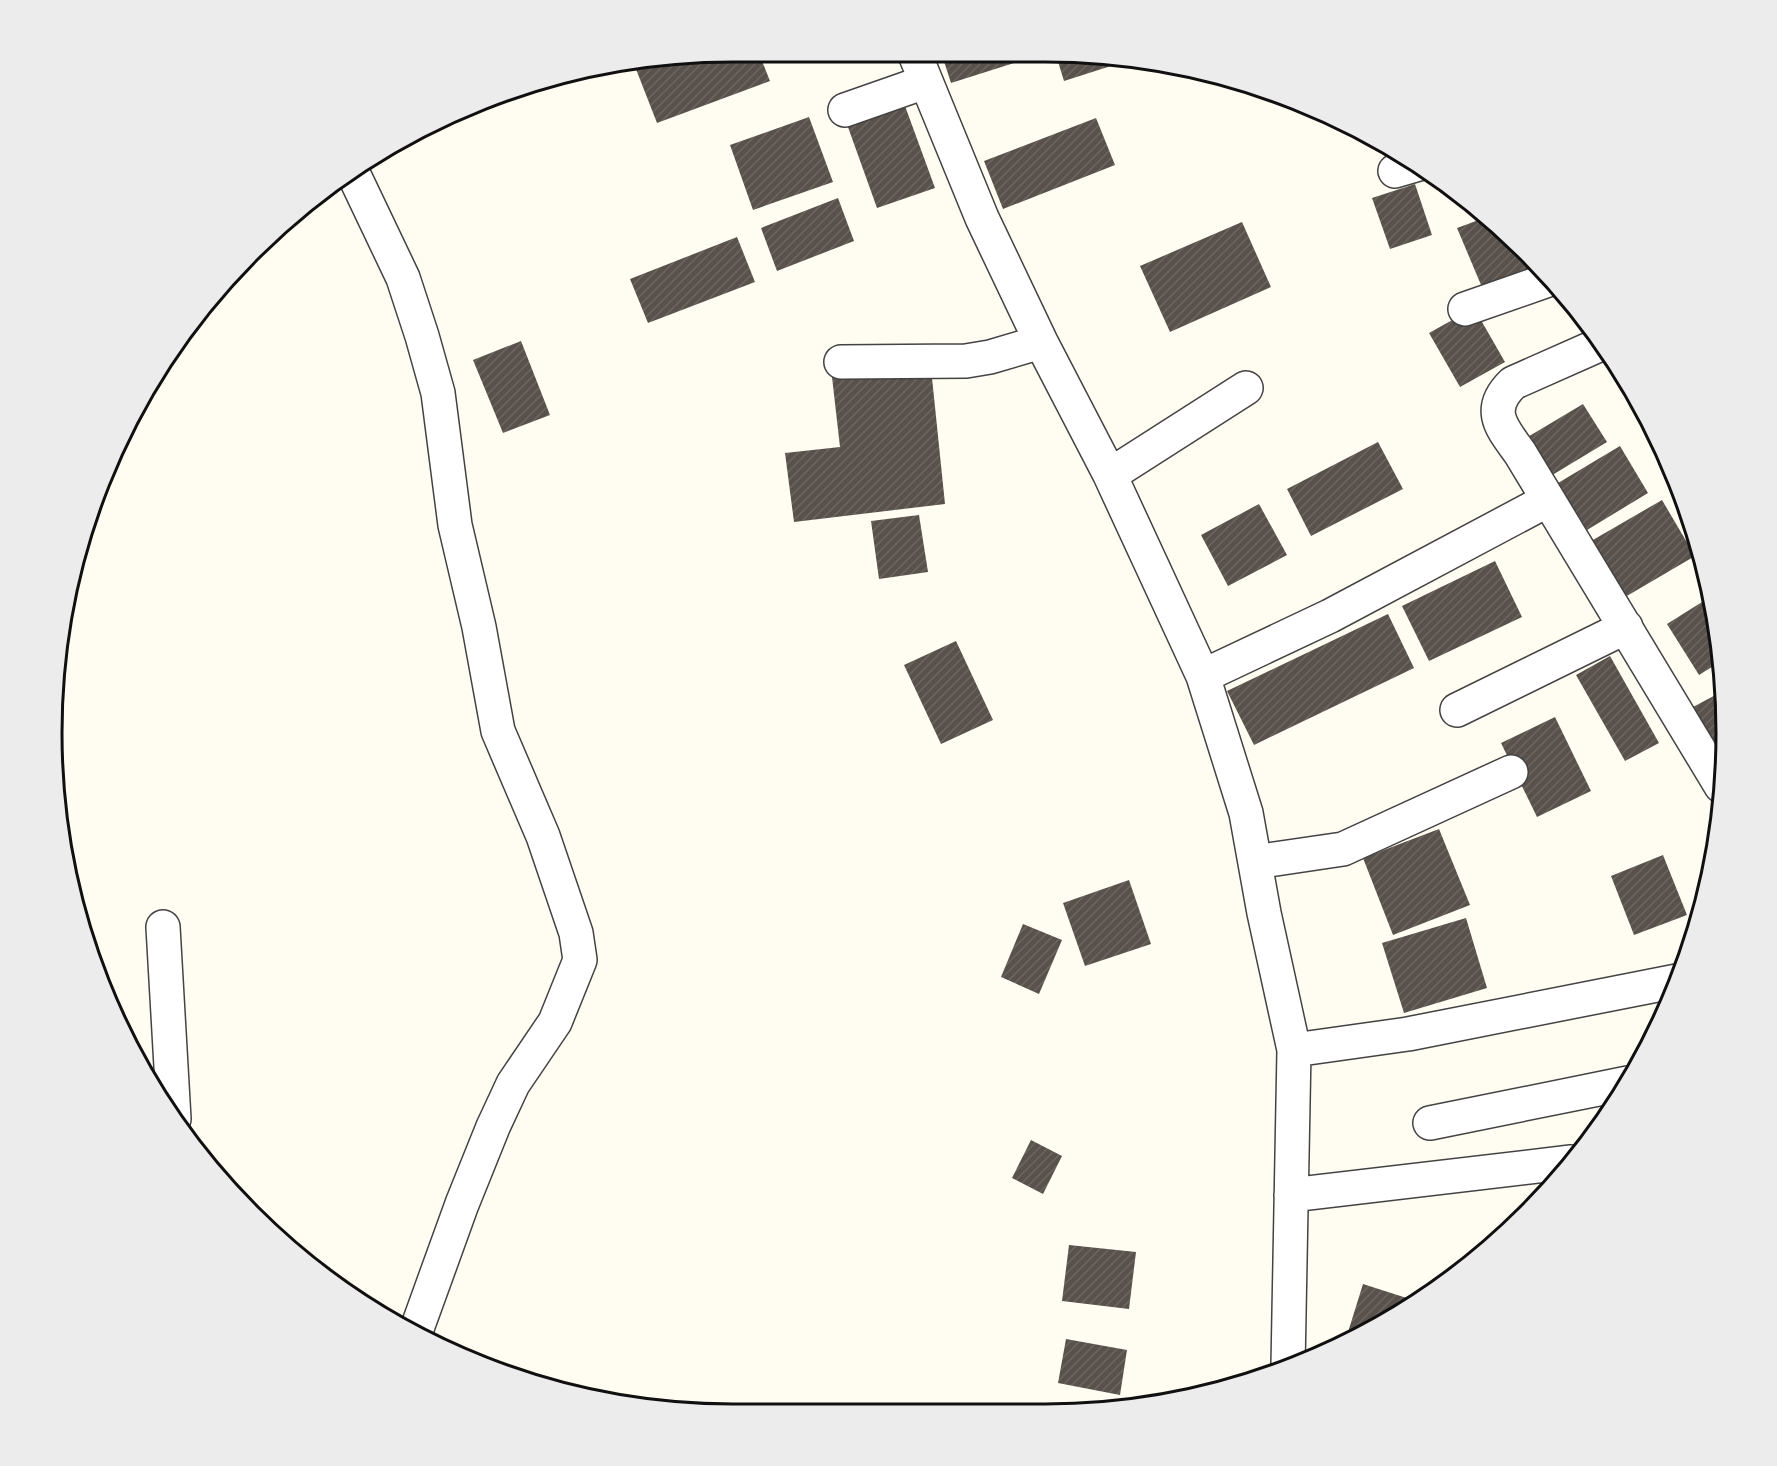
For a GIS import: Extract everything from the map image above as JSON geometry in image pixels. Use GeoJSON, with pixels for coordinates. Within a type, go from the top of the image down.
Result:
{"type":"FeatureCollection","features":[{"type":"Feature","properties":{"kind":"street"},"geometry":{"type":"LineString","coordinates":[[918,62],[982,218],[1041,342],[1110,475],[1203,676],[1246,813],[1294,1050],[1288,1358]]}},
{"type":"Feature","properties":{"kind":"street"},"geometry":{"type":"LineString","coordinates":[[845,110],[925,82]]}},
{"type":"Feature","properties":{"kind":"street"},"geometry":{"type":"LineString","coordinates":[[355,179],[403,278],[422,336],[438,393],[455,525],[479,627],[498,731],[543,836],[576,933],[580,960],[555,1022],[513,1084],[493,1127],[462,1203],[418,1326]]}},
{"type":"Feature","properties":{"kind":"street"},"geometry":{"type":"LineString","coordinates":[[1465,309],[1542,282]]}},
{"type":"Feature","properties":{"kind":"street"},"geometry":{"type":"LineString","coordinates":[[841,362],[966,361],[990,357],[1041,342]]}},
{"type":"Feature","properties":{"kind":"street"},"geometry":{"type":"LineString","coordinates":[[1593,347],[1513,383],[1504,391],[1497,414],[1503,429],[1520,453],[1714,774]]}},
{"type":"Feature","properties":{"kind":"street"},"geometry":{"type":"LineString","coordinates":[[1110,475],[1246,387]]}},
{"type":"Feature","properties":{"kind":"street"},"geometry":{"type":"LineString","coordinates":[[1203,676],[1330,616],[1548,500]]}},
{"type":"Feature","properties":{"kind":"street"},"geometry":{"type":"LineString","coordinates":[[1457,710],[1626,627]]}},
{"type":"Feature","properties":{"kind":"street"},"geometry":{"type":"LineString","coordinates":[[1255,862],[1343,849],[1511,772]]}},
{"type":"Feature","properties":{"kind":"street"},"geometry":{"type":"LineString","coordinates":[[163,927],[173,1103]]}},
{"type":"Feature","properties":{"kind":"street"},"geometry":{"type":"LineString","coordinates":[[1294,1050],[1408,1034],[1667,983]]}},
{"type":"Feature","properties":{"kind":"street"},"geometry":{"type":"LineString","coordinates":[[1430,1123],[1615,1086]]}},
{"type":"Feature","properties":{"kind":"street"},"geometry":{"type":"LineString","coordinates":[[1291,1195],[1559,1163]]}},
{"type":"Feature","properties":{"kind":"building"},"geometry":{"type":"Polygon","coordinates":[[[762,62],[770,81],[657,123],[636,69],[689,63],[762,62]]]}},
{"type":"Feature","properties":{"kind":"building"},"geometry":{"type":"Polygon","coordinates":[[[944,62],[1018,62],[951,83],[944,62]]]}},
{"type":"Feature","properties":{"kind":"building"},"geometry":{"type":"Polygon","coordinates":[[[1058,62],[1113,65],[1064,81],[1058,62]]]}},
{"type":"Feature","properties":{"kind":"building"},"geometry":{"type":"Polygon","coordinates":[[[901,95],[935,188],[877,208],[844,116],[901,95]]]}},
{"type":"Feature","properties":{"kind":"building"},"geometry":{"type":"Polygon","coordinates":[[[809,117],[833,182],[753,210],[730,145],[809,117]]]}},
{"type":"Feature","properties":{"kind":"building"},"geometry":{"type":"Polygon","coordinates":[[[1096,118],[1115,165],[1003,209],[984,161],[1096,118]]]}},
{"type":"Feature","properties":{"kind":"building"},"geometry":{"type":"Polygon","coordinates":[[[1415,184],[1432,235],[1390,249],[1372,198],[1415,184]]]}},
{"type":"Feature","properties":{"kind":"building"},"geometry":{"type":"Polygon","coordinates":[[[838,198],[854,241],[777,271],[761,228],[838,198]]]}},
{"type":"Feature","properties":{"kind":"building"},"geometry":{"type":"Polygon","coordinates":[[[1475,218],[1532,272],[1484,292],[1457,228],[1476,221],[1475,218]]]}},
{"type":"Feature","properties":{"kind":"building"},"geometry":{"type":"Polygon","coordinates":[[[1242,222],[1271,287],[1170,332],[1140,266],[1242,222]]]}},
{"type":"Feature","properties":{"kind":"building"},"geometry":{"type":"Polygon","coordinates":[[[737,237],[755,282],[648,323],[630,279],[737,237]]]}},
{"type":"Feature","properties":{"kind":"building"},"geometry":{"type":"Polygon","coordinates":[[[1474,308],[1505,362],[1460,387],[1429,333],[1474,308]]]}},
{"type":"Feature","properties":{"kind":"building"},"geometry":{"type":"Polygon","coordinates":[[[521,341],[550,415],[503,433],[473,360],[521,341]]]}},
{"type":"Feature","properties":{"kind":"building"},"geometry":{"type":"Polygon","coordinates":[[[931,368],[945,504],[794,522],[785,453],[840,447],[832,377],[931,368]]]}},
{"type":"Feature","properties":{"kind":"building"},"geometry":{"type":"Polygon","coordinates":[[[1583,404],[1607,442],[1549,477],[1526,438],[1583,404]]]}},
{"type":"Feature","properties":{"kind":"building"},"geometry":{"type":"Polygon","coordinates":[[[1378,442],[1403,489],[1311,536],[1287,489],[1378,442]]]}},
{"type":"Feature","properties":{"kind":"building"},"geometry":{"type":"Polygon","coordinates":[[[1620,446],[1648,493],[1587,530],[1558,483],[1620,446]]]}},
{"type":"Feature","properties":{"kind":"building"},"geometry":{"type":"Polygon","coordinates":[[[1662,500],[1689,546],[1693,557],[1620,600],[1586,544],[1662,500]]]}},
{"type":"Feature","properties":{"kind":"building"},"geometry":{"type":"Polygon","coordinates":[[[1259,504],[1287,555],[1228,586],[1201,535],[1259,504]]]}},
{"type":"Feature","properties":{"kind":"building"},"geometry":{"type":"Polygon","coordinates":[[[919,515],[928,572],[879,579],[871,521],[919,515]]]}},
{"type":"Feature","properties":{"kind":"building"},"geometry":{"type":"Polygon","coordinates":[[[1495,561],[1522,617],[1429,661],[1402,606],[1495,561]]]}},
{"type":"Feature","properties":{"kind":"building"},"geometry":{"type":"Polygon","coordinates":[[[1703,601],[1712,667],[1699,675],[1667,624],[1703,601]]]}},
{"type":"Feature","properties":{"kind":"building"},"geometry":{"type":"Polygon","coordinates":[[[1388,614],[1414,668],[1254,745],[1227,691],[1388,614]]]}},
{"type":"Feature","properties":{"kind":"building"},"geometry":{"type":"Polygon","coordinates":[[[956,641],[993,720],[941,744],[904,665],[956,641]]]}},
{"type":"Feature","properties":{"kind":"building"},"geometry":{"type":"Polygon","coordinates":[[[1610,656],[1659,743],[1625,761],[1576,675],[1610,656]]]}},
{"type":"Feature","properties":{"kind":"building"},"geometry":{"type":"Polygon","coordinates":[[[1714,696],[1715,746],[1693,707],[1714,696]]]}},
{"type":"Feature","properties":{"kind":"building"},"geometry":{"type":"Polygon","coordinates":[[[1555,717],[1591,791],[1537,817],[1501,743],[1555,717]]]}},
{"type":"Feature","properties":{"kind":"building"},"geometry":{"type":"Polygon","coordinates":[[[1439,829],[1470,905],[1393,935],[1363,858],[1439,829]]]}},
{"type":"Feature","properties":{"kind":"building"},"geometry":{"type":"Polygon","coordinates":[[[1663,855],[1687,915],[1634,935],[1611,876],[1663,855]]]}},
{"type":"Feature","properties":{"kind":"building"},"geometry":{"type":"Polygon","coordinates":[[[1129,880],[1151,944],[1085,966],[1063,903],[1129,880]]]}},
{"type":"Feature","properties":{"kind":"building"},"geometry":{"type":"Polygon","coordinates":[[[1466,918],[1487,988],[1404,1013],[1382,943],[1466,918]]]}},
{"type":"Feature","properties":{"kind":"building"},"geometry":{"type":"Polygon","coordinates":[[[1023,924],[1062,940],[1039,994],[1001,977],[1023,924]]]}},
{"type":"Feature","properties":{"kind":"building"},"geometry":{"type":"Polygon","coordinates":[[[1031,1140],[1062,1156],[1043,1194],[1012,1178],[1031,1140]]]}},
{"type":"Feature","properties":{"kind":"building"},"geometry":{"type":"Polygon","coordinates":[[[1069,1245],[1136,1252],[1129,1309],[1062,1301],[1069,1245]]]}},
{"type":"Feature","properties":{"kind":"building"},"geometry":{"type":"Polygon","coordinates":[[[1363,1284],[1406,1298],[1380,1315],[1348,1331],[1363,1284]]]}},
{"type":"Feature","properties":{"kind":"building"},"geometry":{"type":"Polygon","coordinates":[[[1066,1339],[1127,1350],[1120,1395],[1058,1383],[1066,1339]]]}}]}
